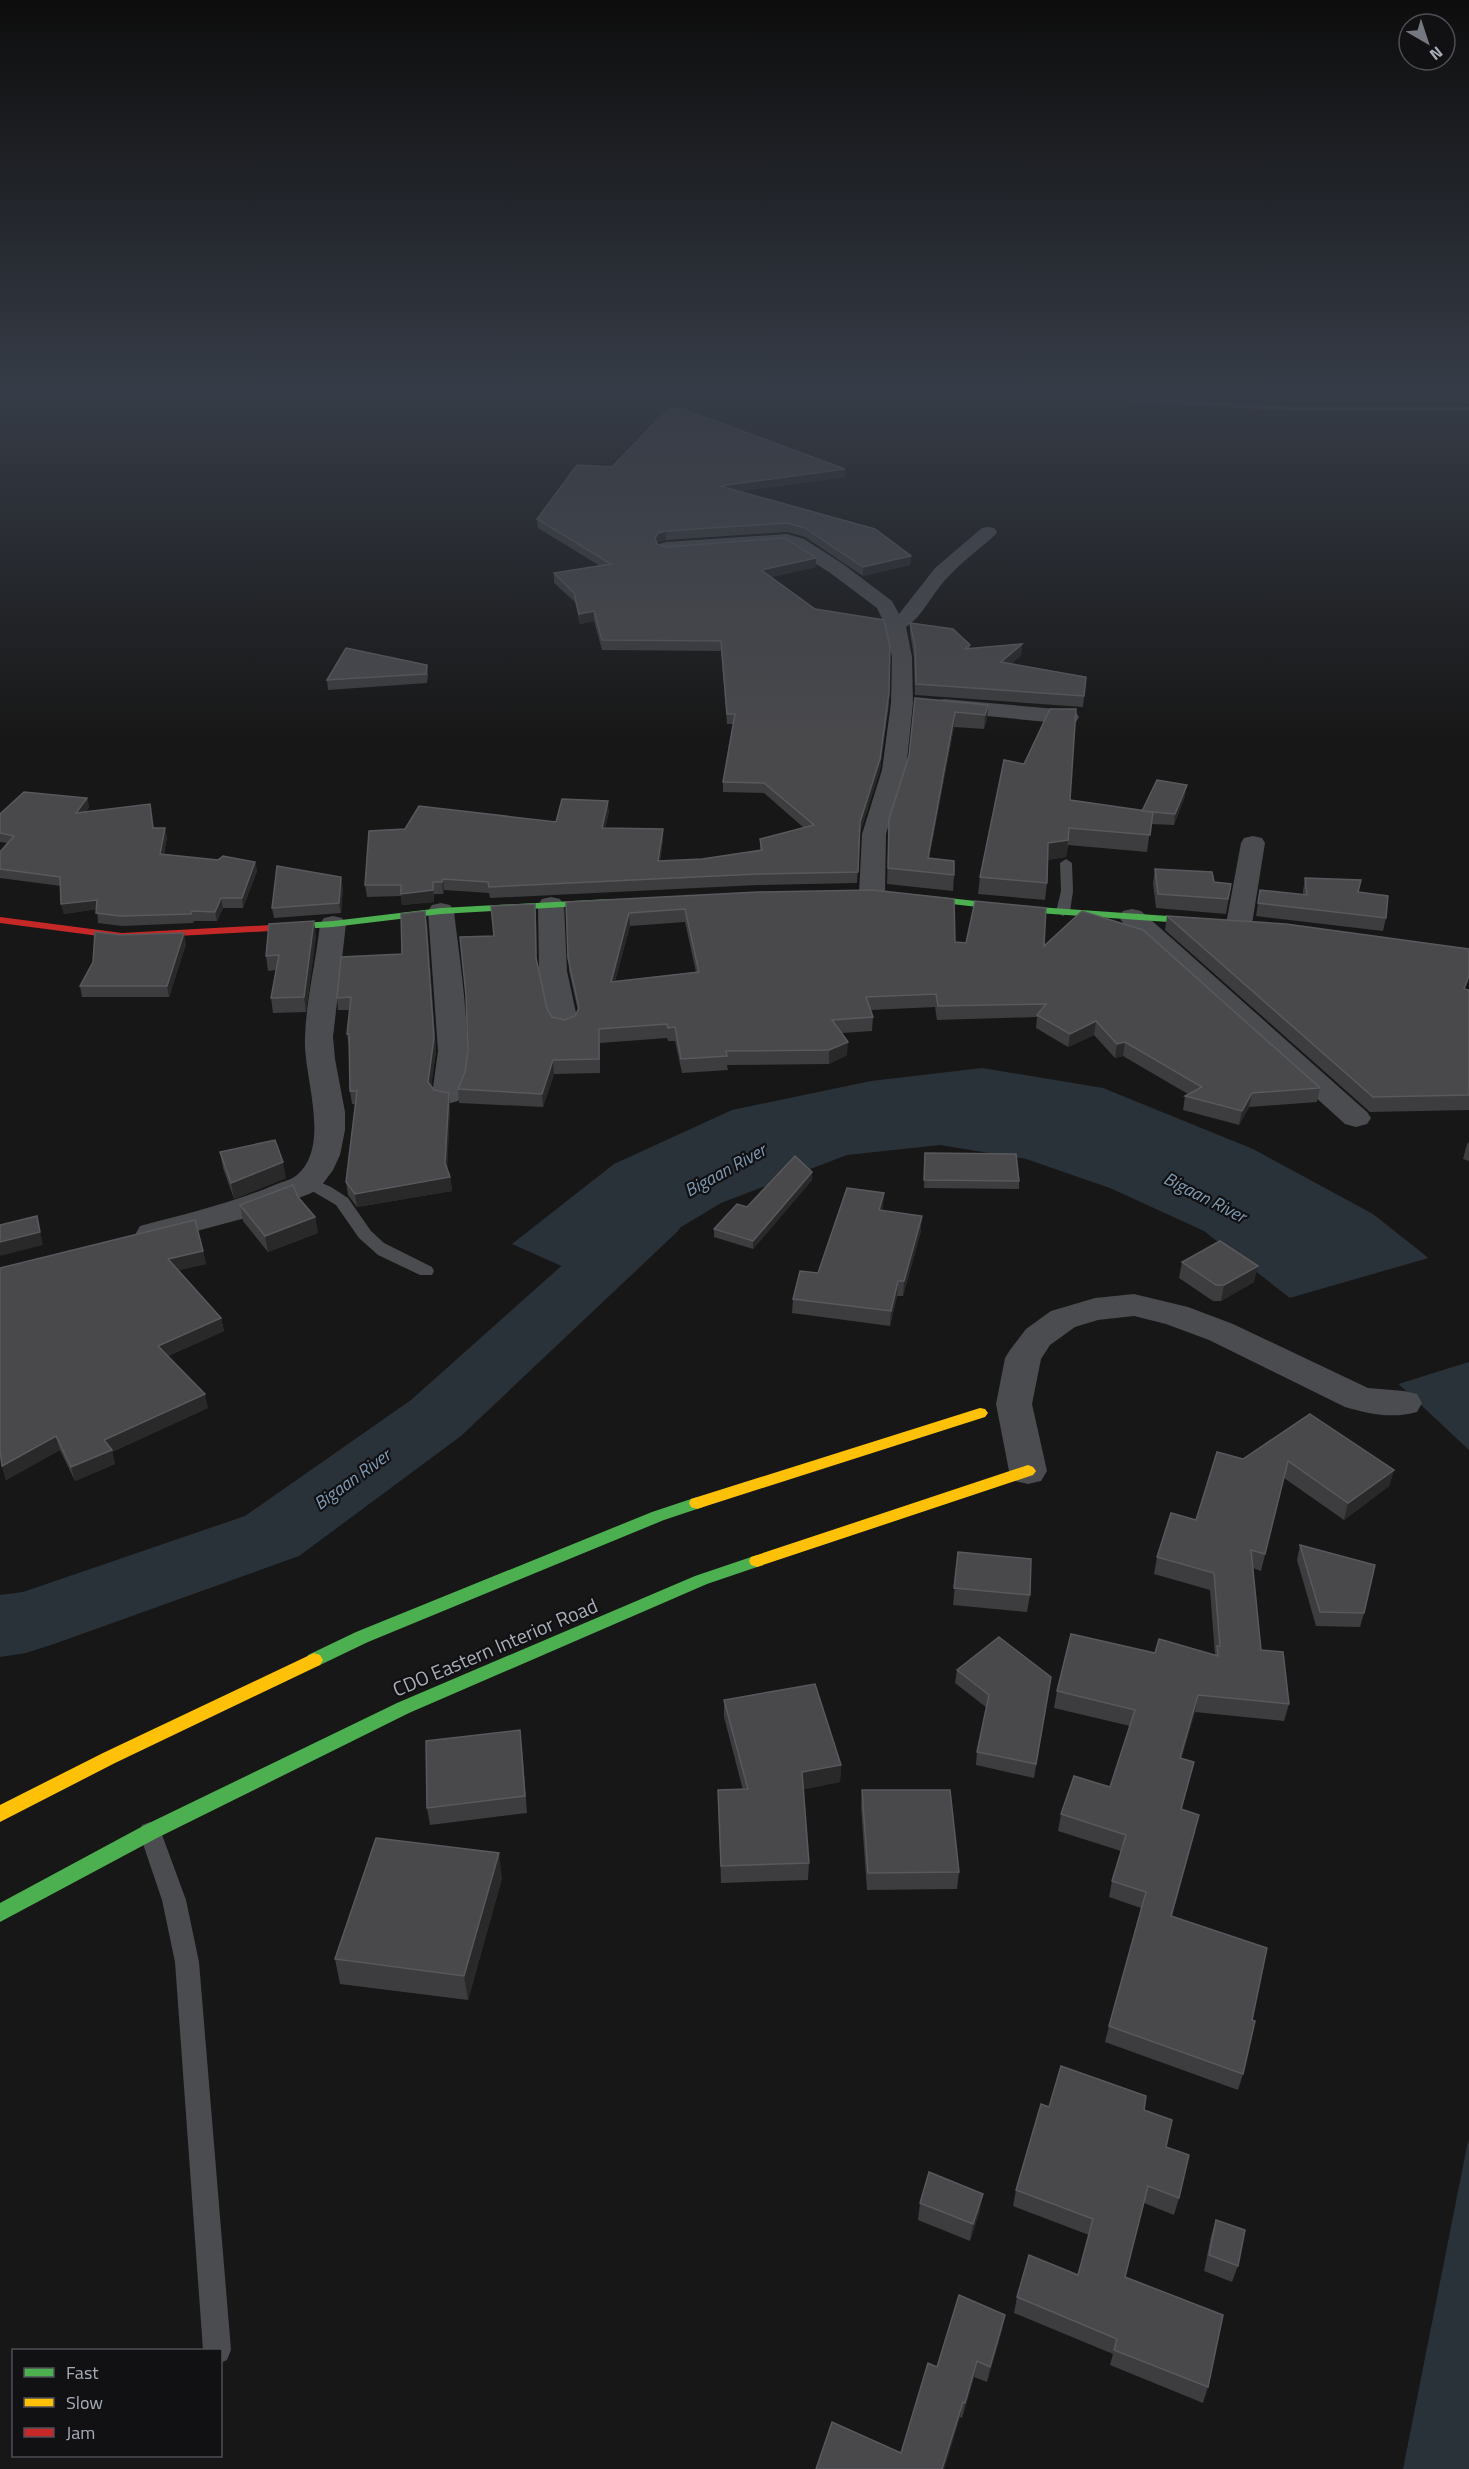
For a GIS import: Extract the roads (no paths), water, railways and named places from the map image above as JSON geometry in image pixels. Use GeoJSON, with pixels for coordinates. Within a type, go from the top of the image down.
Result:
{"type":"FeatureCollection","features":[{"type":"Feature","properties":{"kind":"main road"},"geometry":{"type":"LineString","coordinates":[[878,894],[1063,912],[1245,924]]}},
{"type":"Feature","properties":{"kind":"main road"},"geometry":{"type":"LineString","coordinates":[[0,920],[122,936],[333,924],[441,911],[620,902]]}},
{"type":"Feature","properties":{"kind":"main road"},"geometry":{"type":"LineString","coordinates":[[0,1814],[109,1758],[362,1637],[658,1516],[980,1413]]}},
{"type":"Feature","properties":{"kind":"main road","name":"CDO Eastern Interior Road"},"geometry":{"type":"LineString","coordinates":[[0,1913],[150,1832],[403,1708],[701,1580],[1028,1471]]}},
{"type":"Feature","properties":{"kind":"street"},"geometry":{"type":"LineString","coordinates":[[895,625],[911,615],[919,599],[942,572],[988,532]]}},
{"type":"Feature","properties":{"kind":"street"},"geometry":{"type":"LineString","coordinates":[[666,548],[787,538],[826,562],[885,605],[895,625],[902,657],[903,703],[894,770],[874,834],[878,894]]}},
{"type":"Feature","properties":{"kind":"street"},"geometry":{"type":"LineString","coordinates":[[903,703],[1068,717]]}},
{"type":"Feature","properties":{"kind":"street"},"geometry":{"type":"LineString","coordinates":[[1245,924],[1253,843]]}},
{"type":"Feature","properties":{"kind":"street"},"geometry":{"type":"LineString","coordinates":[[550,905],[553,971],[564,1022]]}},
{"type":"Feature","properties":{"kind":"street"},"geometry":{"type":"LineString","coordinates":[[441,911],[453,1051],[447,1095]]}},
{"type":"Feature","properties":{"kind":"street"},"geometry":{"type":"LineString","coordinates":[[1132,917],[1356,1118]]}},
{"type":"Feature","properties":{"kind":"street"},"geometry":{"type":"LineString","coordinates":[[126,1239],[248,1207],[308,1182],[327,1148],[330,1124],[328,1098],[320,1063],[319,1037],[333,924]]}},
{"type":"Feature","properties":{"kind":"street"},"geometry":{"type":"LineString","coordinates":[[1028,1471],[1014,1404],[1023,1358],[1038,1337],[1063,1319],[1095,1309],[1134,1305],[1176,1315],[1221,1332],[1358,1398],[1379,1403],[1404,1404]]}},
{"type":"Feature","properties":{"kind":"lane"},"geometry":{"type":"LineString","coordinates":[[1063,912],[1067,891],[1066,863]]}},
{"type":"Feature","properties":{"kind":"lane"},"geometry":{"type":"LineString","coordinates":[[308,1182],[340,1199],[351,1210],[360,1230],[374,1244],[397,1258],[426,1271]]}},
{"type":"Feature","properties":{"kind":"lane"},"geometry":{"type":"LineString","coordinates":[[150,1832],[174,1900],[187,1962],[217,2349]]}},
{"type":"Feature","properties":{"kind":"water"},"geometry":{"type":"Polygon","coordinates":[[[982,1068],[1103,1088],[1253,1149],[1373,1214],[1469,1290],[1469,1450],[1390,1376],[1204,1231],[1110,1188],[1026,1159],[940,1145],[847,1155],[721,1203],[593,1280],[512,1244],[614,1164],[732,1110],[871,1081],[982,1068]]]}},
{"type":"Feature","properties":{"kind":"water"},"geometry":{"type":"Polygon","coordinates":[[[1469,2140],[1469,2469],[1403,2469],[1467,2146],[1469,2140]]]}},
{"type":"Feature","properties":{"kind":"waterway","name":"Bigaan River"},"geometry":{"type":"LineString","coordinates":[[0,1626],[26,1622],[272,1536],[436,1418],[655,1217]]}}]}
